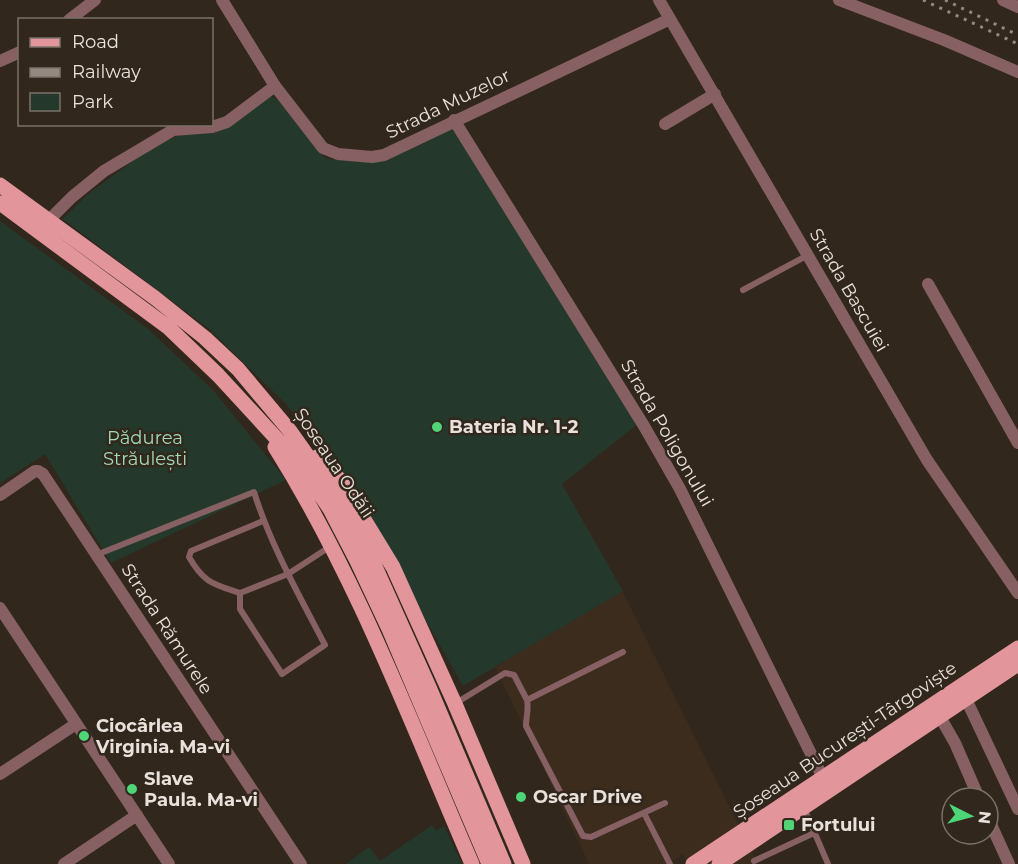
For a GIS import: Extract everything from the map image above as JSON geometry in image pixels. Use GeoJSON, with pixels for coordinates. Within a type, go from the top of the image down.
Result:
{"type":"FeatureCollection","features":[{"type":"Feature","properties":{"kind":"main road","name":"Șoseaua Odăii"},"geometry":{"type":"LineString","coordinates":[[0,185],[155,298],[205,338],[238,369],[290,431],[346,510],[374,564],[504,864]]}},
{"type":"Feature","properties":{"kind":"main road","name":"Șoseaua Odăii"},"geometry":{"type":"LineString","coordinates":[[0,203],[169,327],[218,375],[299,463],[330,509],[350,545],[389,629],[489,864]]}},
{"type":"Feature","properties":{"kind":"main road"},"geometry":{"type":"LineString","coordinates":[[256,417],[299,485],[332,546],[388,667],[472,864]]}},
{"type":"Feature","properties":{"kind":"main road"},"geometry":{"type":"LineString","coordinates":[[290,431],[340,480],[393,567],[455,704],[523,864]]}},
{"type":"Feature","properties":{"kind":"main road","name":"Șoseaua București-Târgoviște"},"geometry":{"type":"LineString","coordinates":[[693,864],[1018,648]]}},
{"type":"Feature","properties":{"kind":"main road","name":"Șoseaua București-Târgoviște"},"geometry":{"type":"LineString","coordinates":[[719,864],[1018,664]]}},
{"type":"Feature","properties":{"kind":"street"},"geometry":{"type":"LineString","coordinates":[[72,18],[94,0]]}},
{"type":"Feature","properties":{"kind":"street","name":"Strada Muzelor"},"geometry":{"type":"LineString","coordinates":[[222,0],[275,86],[323,148],[338,154],[378,156],[670,19]]}},
{"type":"Feature","properties":{"kind":"street","name":"Strada Bascuiei"},"geometry":{"type":"LineString","coordinates":[[658,0],[927,460],[1018,593]]}},
{"type":"Feature","properties":{"kind":"street"},"geometry":{"type":"LineString","coordinates":[[839,0],[944,40],[1018,72]]}},
{"type":"Feature","properties":{"kind":"street"},"geometry":{"type":"LineString","coordinates":[[1003,0],[1018,7]]}},
{"type":"Feature","properties":{"kind":"street"},"geometry":{"type":"LineString","coordinates":[[0,61],[18,53]]}},
{"type":"Feature","properties":{"kind":"street"},"geometry":{"type":"LineString","coordinates":[[49,220],[72,197],[104,171],[173,130],[212,127],[227,122],[275,86]]}},
{"type":"Feature","properties":{"kind":"street"},"geometry":{"type":"LineString","coordinates":[[665,124],[715,94]]}},
{"type":"Feature","properties":{"kind":"street","name":"Strada Poligonului"},"geometry":{"type":"LineString","coordinates":[[454,120],[670,471],[706,539],[823,778]]}},
{"type":"Feature","properties":{"kind":"street"},"geometry":{"type":"LineString","coordinates":[[928,284],[1018,443]]}},
{"type":"Feature","properties":{"kind":"street","name":"Strada Rămurele"},"geometry":{"type":"LineString","coordinates":[[0,495],[35,471],[43,474],[301,864]]}},
{"type":"Feature","properties":{"kind":"street"},"geometry":{"type":"LineString","coordinates":[[0,608],[169,864]]}},
{"type":"Feature","properties":{"kind":"street"},"geometry":{"type":"LineString","coordinates":[[0,634],[12,626]]}},
{"type":"Feature","properties":{"kind":"street"},"geometry":{"type":"LineString","coordinates":[[966,699],[1018,809]]}},
{"type":"Feature","properties":{"kind":"street"},"geometry":{"type":"LineString","coordinates":[[940,717],[955,742],[974,786]]}},
{"type":"Feature","properties":{"kind":"street"},"geometry":{"type":"LineString","coordinates":[[0,774],[76,724]]}},
{"type":"Feature","properties":{"kind":"street"},"geometry":{"type":"LineString","coordinates":[[64,864],[137,815]]}},
{"type":"Feature","properties":{"kind":"street"},"geometry":{"type":"LineString","coordinates":[[1000,844],[1009,864]]}},
{"type":"Feature","properties":{"kind":"lane"},"geometry":{"type":"LineString","coordinates":[[743,290],[808,255]]}},
{"type":"Feature","properties":{"kind":"lane"},"geometry":{"type":"LineString","coordinates":[[96,555],[254,492],[263,521],[325,645],[282,674],[240,609],[240,593]]}},
{"type":"Feature","properties":{"kind":"lane"},"geometry":{"type":"LineString","coordinates":[[263,521],[191,551],[189,557],[198,573],[210,583],[240,593],[288,574],[332,546]]}},
{"type":"Feature","properties":{"kind":"lane"},"geometry":{"type":"LineString","coordinates":[[527,700],[623,652]]}},
{"type":"Feature","properties":{"kind":"lane"},"geometry":{"type":"LineString","coordinates":[[455,704],[505,673],[514,675],[529,708],[526,726],[583,836],[591,837],[665,803]]}},
{"type":"Feature","properties":{"kind":"lane"},"geometry":{"type":"LineString","coordinates":[[803,808],[828,864]]}},
{"type":"Feature","properties":{"kind":"lane"},"geometry":{"type":"LineString","coordinates":[[644,813],[670,864]]}},
{"type":"Feature","properties":{"kind":"lane"},"geometry":{"type":"LineString","coordinates":[[747,845],[755,863],[814,833]]}},
{"type":"Feature","properties":{"kind":"shaded area"},"geometry":{"type":"Polygon","coordinates":[[[622,590],[758,864],[688,864],[683,854],[668,864],[589,864],[495,667],[622,590]]]}},
{"type":"Feature","properties":{"kind":"green space"},"geometry":{"type":"Polygon","coordinates":[[[271,96],[278,100],[323,156],[328,159],[386,161],[457,126],[638,424],[562,484],[623,591],[463,686],[340,476],[287,405],[208,328],[63,219],[88,194],[159,142],[184,134],[215,133],[271,96]]]}},
{"type":"Feature","properties":{"kind":"green space","name":"Pădurea Străulești"},"geometry":{"type":"Polygon","coordinates":[[[0,221],[147,328],[213,390],[286,480],[111,563],[45,454],[0,483],[0,221]]]}},
{"type":"Feature","properties":{"kind":"green space"},"geometry":{"type":"Polygon","coordinates":[[[432,825],[436,831],[444,826],[462,864],[346,864],[369,847],[380,861],[432,825]]]}},
{"type":"Feature","properties":{"kind":"railway"},"geometry":{"type":"LineString","coordinates":[[923,0],[1018,44]]}},
{"type":"Feature","properties":{"kind":"railway"},"geometry":{"type":"LineString","coordinates":[[945,0],[1018,35]]}},
{"type":"Feature","properties":{"kind":"place","name":"Bateria Nr. 1-2"},"geometry":{"type":"Point","coordinates":[437,427]}},
{"type":"Feature","properties":{"kind":"place","name":"Ciocârlea Virginia. Ma-vi"},"geometry":{"type":"Point","coordinates":[84,736]}},
{"type":"Feature","properties":{"kind":"place","name":"Slave Paula. Ma-vi"},"geometry":{"type":"Point","coordinates":[132,789]}},
{"type":"Feature","properties":{"kind":"place","name":"Oscar Drive"},"geometry":{"type":"Point","coordinates":[521,797]}},
{"type":"Feature","properties":{"kind":"place","name":"Fortului"},"geometry":{"type":"Point","coordinates":[789,825]}}]}
